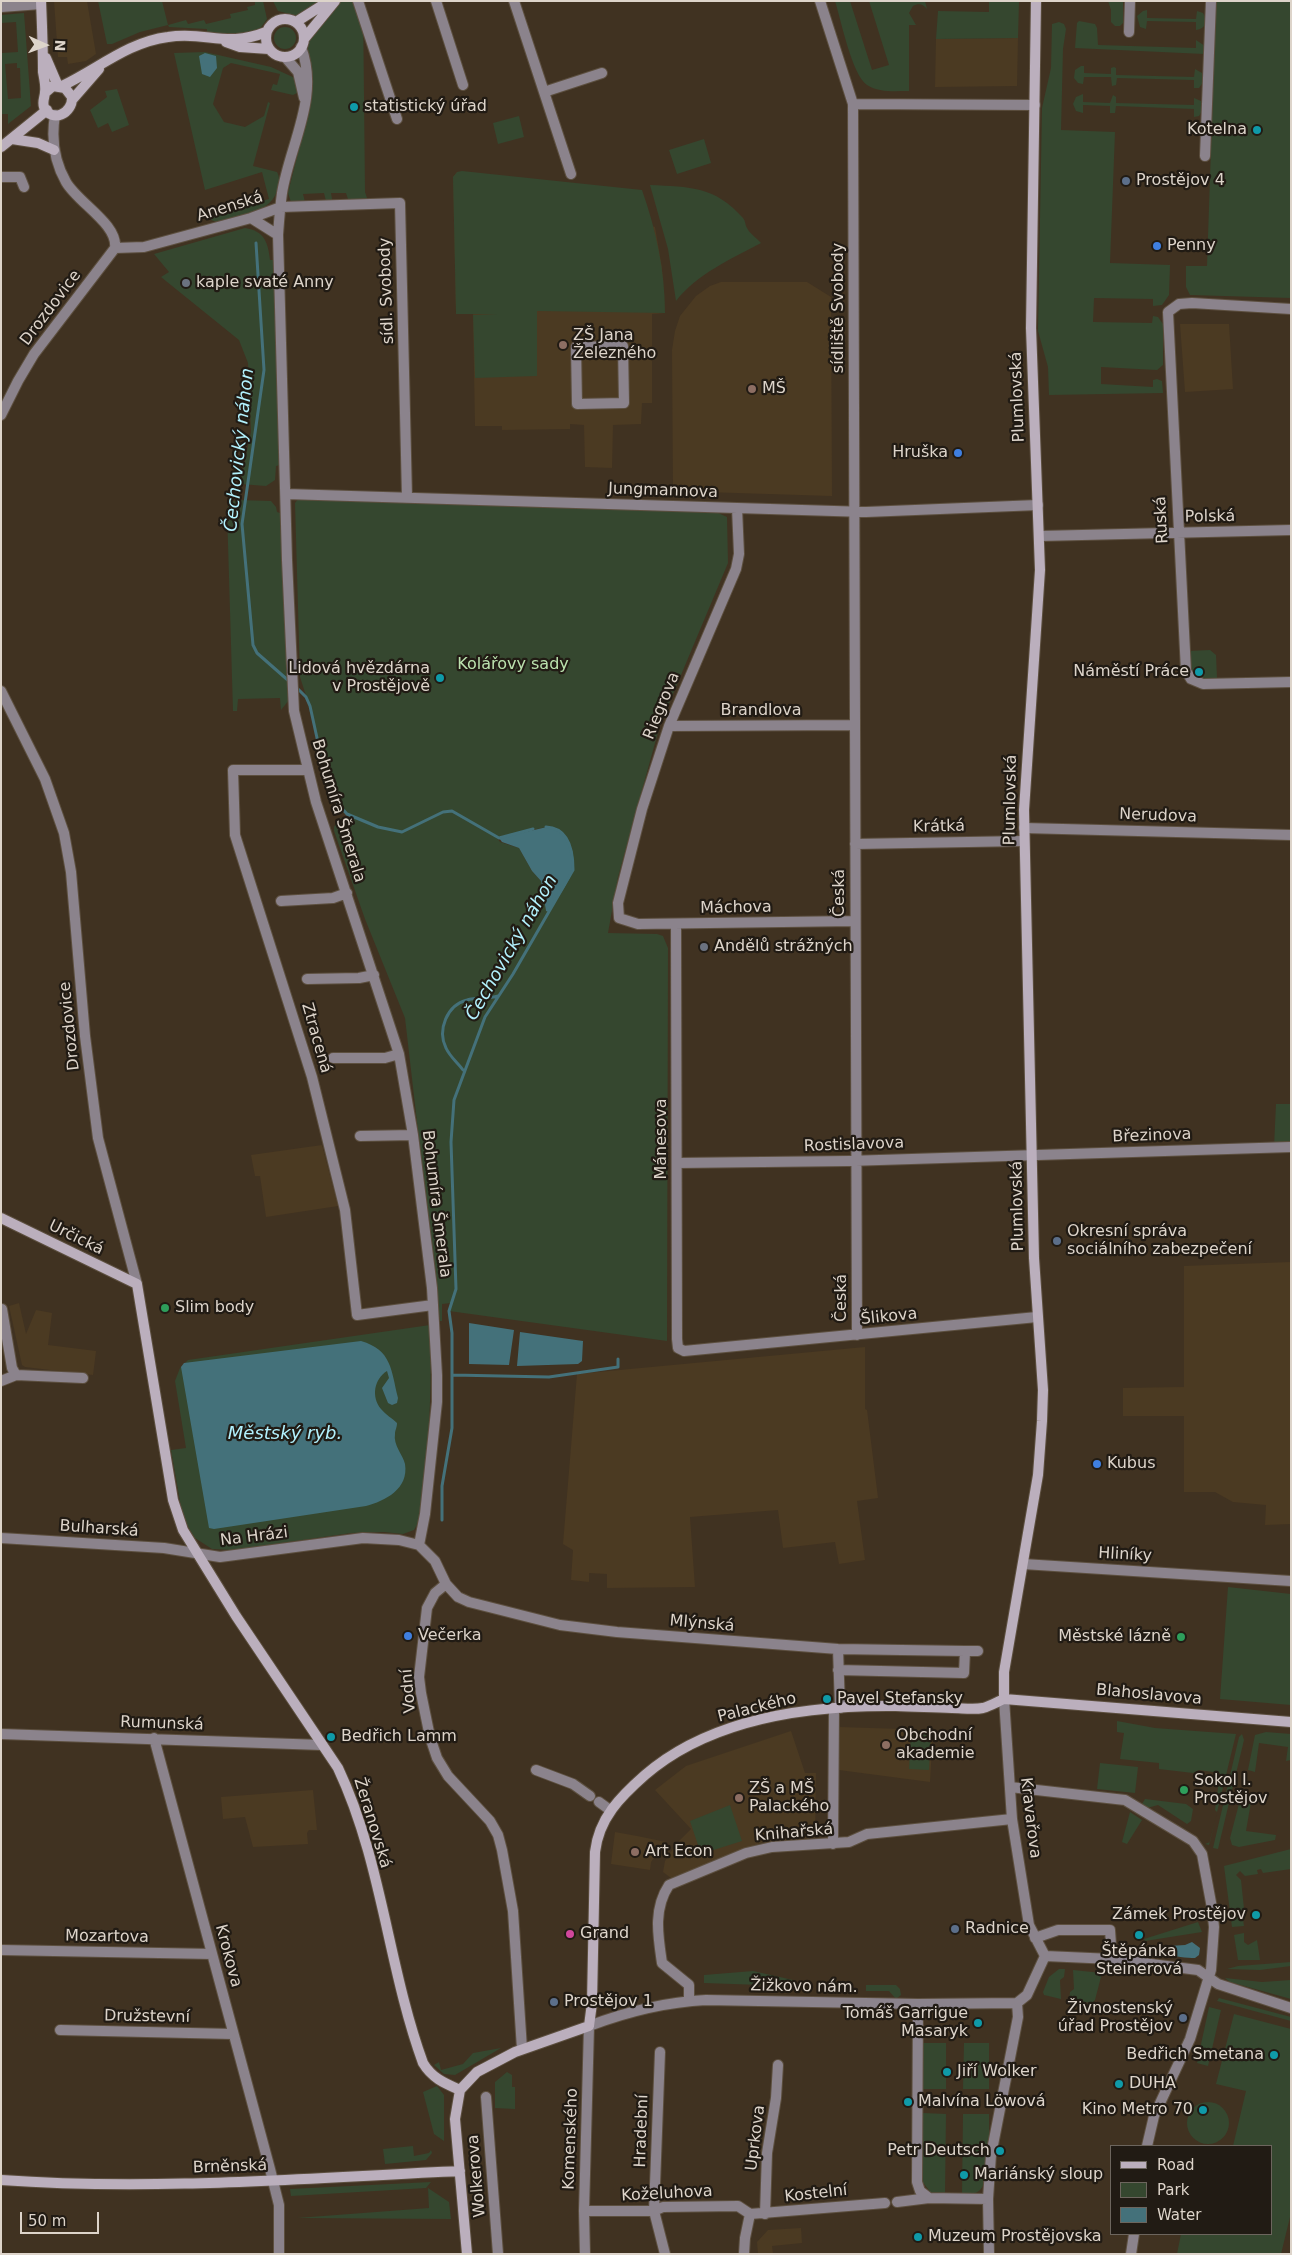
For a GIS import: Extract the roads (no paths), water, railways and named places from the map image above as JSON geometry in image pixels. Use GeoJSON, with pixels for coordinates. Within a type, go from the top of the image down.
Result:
{"type":"FeatureCollection","features":[{"type":"Feature","properties":{"kind":"main road"},"geometry":{"type":"LineString","coordinates":[[222,40],[240,47],[269,49],[265,39],[270,25],[280,19],[296,22],[329,1]]}},
{"type":"Feature","properties":{"kind":"main road"},"geometry":{"type":"LineString","coordinates":[[285,57],[293,55],[335,1]]}},
{"type":"Feature","properties":{"kind":"main road","name":"Plumlovská"},"geometry":{"type":"LineString","coordinates":[[1004,1699],[1004,1672],[1023,1564],[1042,1435],[1043,1390],[1037,1317],[1024,841],[1026,758],[1039,593],[1040,536],[1031,328],[1036,1]]}},
{"type":"Feature","properties":{"kind":"main road"},"geometry":{"type":"LineString","coordinates":[[41,2],[46,92],[43,100],[51,113]]}},
{"type":"Feature","properties":{"kind":"main road","name":"Anenská"},"geometry":{"type":"LineString","coordinates":[[296,22],[302,28],[302,43]]}},
{"type":"Feature","properties":{"kind":"main road"},"geometry":{"type":"LineString","coordinates":[[46,92],[128,49],[159,38],[189,36],[222,40],[248,39],[266,32]]}},
{"type":"Feature","properties":{"kind":"main road","name":"Anenská"},"geometry":{"type":"LineString","coordinates":[[269,49],[276,55],[285,57]]}},
{"type":"Feature","properties":{"kind":"main road"},"geometry":{"type":"LineString","coordinates":[[44,55],[60,86],[69,92],[72,100]]}},
{"type":"Feature","properties":{"kind":"main road"},"geometry":{"type":"LineString","coordinates":[[1,147],[51,113],[68,111],[72,100],[104,63]]}},
{"type":"Feature","properties":{"kind":"main road"},"geometry":{"type":"LineString","coordinates":[[12,139],[38,143],[54,150]]}},
{"type":"Feature","properties":{"kind":"main road","name":"Určická"},"geometry":{"type":"LineString","coordinates":[[1,1218],[137,1284]]}},
{"type":"Feature","properties":{"kind":"main road","name":"Drozdovice"},"geometry":{"type":"LineString","coordinates":[[137,1284],[176,1513],[195,1553]]}},
{"type":"Feature","properties":{"kind":"main road","name":"Žeranovská"},"geometry":{"type":"LineString","coordinates":[[195,1553],[338,1768],[351,1795],[423,2063],[429,2073],[439,2081],[460,2090]]}},
{"type":"Feature","properties":{"kind":"main road","name":"Palackého"},"geometry":{"type":"LineString","coordinates":[[589,2026],[592,2003],[595,1852],[600,1828],[610,1810],[652,1769],[704,1738],[752,1722],[837,1708],[868,1706],[979,1708],[1004,1699]]}},
{"type":"Feature","properties":{"kind":"main road","name":"Blahoslavova"},"geometry":{"type":"LineString","coordinates":[[1004,1699],[1291,1722]]}},
{"type":"Feature","properties":{"kind":"main road"},"geometry":{"type":"LineString","coordinates":[[460,2090],[477,2072],[522,2049],[589,2026]]}},
{"type":"Feature","properties":{"kind":"main road","name":"Wolkerova"},"geometry":{"type":"LineString","coordinates":[[460,2090],[455,2119],[467,2254]]}},
{"type":"Feature","properties":{"kind":"main road","name":"Brněnská"},"geometry":{"type":"LineString","coordinates":[[1,2180],[130,2185],[272,2181],[460,2171]]}},
{"type":"Feature","properties":{"kind":"street"},"geometry":{"type":"LineString","coordinates":[[358,1],[397,119]]}},
{"type":"Feature","properties":{"kind":"street"},"geometry":{"type":"LineString","coordinates":[[436,1],[463,85]]}},
{"type":"Feature","properties":{"kind":"street"},"geometry":{"type":"LineString","coordinates":[[514,1],[571,174]]}},
{"type":"Feature","properties":{"kind":"street","name":"sídliště Svobody"},"geometry":{"type":"LineString","coordinates":[[820,1],[853,104],[854,512]]}},
{"type":"Feature","properties":{"kind":"street"},"geometry":{"type":"LineString","coordinates":[[1129,32],[1130,1]]}},
{"type":"Feature","properties":{"kind":"street"},"geometry":{"type":"LineString","coordinates":[[1205,156],[1212,1]]}},
{"type":"Feature","properties":{"kind":"street"},"geometry":{"type":"LineString","coordinates":[[1,6],[41,2]]}},
{"type":"Feature","properties":{"kind":"street","name":"Anenská"},"geometry":{"type":"LineString","coordinates":[[114,248],[144,248],[251,218],[281,207],[282,192],[308,92],[308,72],[302,43]]}},
{"type":"Feature","properties":{"kind":"street","name":"Anenská"},"geometry":{"type":"LineString","coordinates":[[285,57],[299,75],[305,104]]}},
{"type":"Feature","properties":{"kind":"street"},"geometry":{"type":"LineString","coordinates":[[544,92],[602,73]]}},
{"type":"Feature","properties":{"kind":"street"},"geometry":{"type":"LineString","coordinates":[[853,104],[1035,105]]}},
{"type":"Feature","properties":{"kind":"street"},"geometry":{"type":"LineString","coordinates":[[51,113],[54,150],[66,183],[82,203],[111,230],[115,239],[114,248]]}},
{"type":"Feature","properties":{"kind":"street"},"geometry":{"type":"LineString","coordinates":[[1,177],[16,176],[22,178],[24,187]]}},
{"type":"Feature","properties":{"kind":"street","name":"sídl. Svobody"},"geometry":{"type":"LineString","coordinates":[[281,207],[400,203],[407,497]]}},
{"type":"Feature","properties":{"kind":"street","name":"Bohumíra Šmerala"},"geometry":{"type":"LineString","coordinates":[[281,207],[278,235],[293,698],[307,770],[399,1054],[413,1135],[434,1306],[437,1375],[435,1427],[420,1545]]}},
{"type":"Feature","properties":{"kind":"street"},"geometry":{"type":"LineString","coordinates":[[251,218],[278,235]]}},
{"type":"Feature","properties":{"kind":"street","name":"Drozdovice"},"geometry":{"type":"LineString","coordinates":[[1,415],[18,380],[34,354],[114,248]]}},
{"type":"Feature","properties":{"kind":"street","name":"Ruská"},"geometry":{"type":"LineString","coordinates":[[1291,309],[1192,303],[1179,304],[1168,312],[1170,393],[1186,672],[1191,679],[1203,684],[1291,682]]}},
{"type":"Feature","properties":{"kind":"street"},"geometry":{"type":"LineString","coordinates":[[624,346],[624,403],[577,404],[576,347],[624,346]]}},
{"type":"Feature","properties":{"kind":"street","name":"Jungmannova"},"geometry":{"type":"LineString","coordinates":[[286,494],[854,512],[1038,505]]}},
{"type":"Feature","properties":{"kind":"street","name":"Riegrova"},"geometry":{"type":"LineString","coordinates":[[619,918],[617,911],[620,894],[644,801],[669,726],[736,569],[739,554],[737,508]]}},
{"type":"Feature","properties":{"kind":"street","name":"Česká"},"geometry":{"type":"LineString","coordinates":[[854,512],[857,1335]]}},
{"type":"Feature","properties":{"kind":"street","name":"Polská"},"geometry":{"type":"LineString","coordinates":[[1040,536],[1291,530]]}},
{"type":"Feature","properties":{"kind":"street","name":"Drozdovice"},"geometry":{"type":"LineString","coordinates":[[1,691],[51,792],[64,833],[71,872],[85,1036],[98,1138],[137,1284]]}},
{"type":"Feature","properties":{"kind":"street","name":"Brandlova"},"geometry":{"type":"LineString","coordinates":[[669,726],[854,725]]}},
{"type":"Feature","properties":{"kind":"street","name":"Ztracená"},"geometry":{"type":"LineString","coordinates":[[307,770],[233,770],[235,835],[312,1077],[346,1210],[356,1315],[434,1306]]}},
{"type":"Feature","properties":{"kind":"street","name":"Nerudova"},"geometry":{"type":"LineString","coordinates":[[1024,828],[1291,835]]}},
{"type":"Feature","properties":{"kind":"street","name":"Krátká"},"geometry":{"type":"LineString","coordinates":[[855,844],[1024,841]]}},
{"type":"Feature","properties":{"kind":"street"},"geometry":{"type":"LineString","coordinates":[[281,901],[333,898],[347,893]]}},
{"type":"Feature","properties":{"kind":"street","name":"Máchova"},"geometry":{"type":"LineString","coordinates":[[619,918],[638,924],[855,921]]}},
{"type":"Feature","properties":{"kind":"street","name":"Mánesova"},"geometry":{"type":"LineString","coordinates":[[676,924],[677,1339],[678,1348],[684,1351]]}},
{"type":"Feature","properties":{"kind":"street"},"geometry":{"type":"LineString","coordinates":[[307,979],[359,978],[374,975]]}},
{"type":"Feature","properties":{"kind":"street"},"geometry":{"type":"LineString","coordinates":[[333,1058],[386,1058],[399,1054]]}},
{"type":"Feature","properties":{"kind":"street"},"geometry":{"type":"LineString","coordinates":[[360,1136],[413,1135]]}},
{"type":"Feature","properties":{"kind":"street","name":"Březinova"},"geometry":{"type":"LineString","coordinates":[[1032,1154],[1291,1147]]}},
{"type":"Feature","properties":{"kind":"street","name":"Rostislavova"},"geometry":{"type":"LineString","coordinates":[[677,1163],[857,1160],[1032,1154]]}},
{"type":"Feature","properties":{"kind":"street"},"geometry":{"type":"LineString","coordinates":[[2,1310],[12,1368],[16,1375]]}},
{"type":"Feature","properties":{"kind":"street","name":"Šlikova"},"geometry":{"type":"LineString","coordinates":[[684,1351],[1037,1317]]}},
{"type":"Feature","properties":{"kind":"street"},"geometry":{"type":"LineString","coordinates":[[1,1381],[16,1375],[83,1378]]}},
{"type":"Feature","properties":{"kind":"street","name":"Bulharská"},"geometry":{"type":"LineString","coordinates":[[1,1538],[164,1548],[195,1553]]}},
{"type":"Feature","properties":{"kind":"street","name":"Na Hrázi"},"geometry":{"type":"LineString","coordinates":[[195,1553],[220,1557],[370,1538],[404,1541],[420,1545]]}},
{"type":"Feature","properties":{"kind":"street"},"geometry":{"type":"LineString","coordinates":[[420,1545],[435,1561],[446,1584]]}},
{"type":"Feature","properties":{"kind":"street","name":"Hliníky"},"geometry":{"type":"LineString","coordinates":[[1023,1564],[1291,1581]]}},
{"type":"Feature","properties":{"kind":"street","name":"Mlýnská"},"geometry":{"type":"LineString","coordinates":[[446,1584],[458,1596],[469,1602],[560,1625],[743,1643],[838,1649],[978,1651]]}},
{"type":"Feature","properties":{"kind":"street","name":"Vodní"},"geometry":{"type":"LineString","coordinates":[[446,1584],[430,1600],[423,1633],[419,1677],[430,1737],[442,1767],[490,1821],[500,1842],[513,1911],[522,2049]]}},
{"type":"Feature","properties":{"kind":"street"},"geometry":{"type":"LineString","coordinates":[[833,1844],[838,1649]]}},
{"type":"Feature","properties":{"kind":"street"},"geometry":{"type":"LineString","coordinates":[[838,1670],[964,1673],[965,1651]]}},
{"type":"Feature","properties":{"kind":"street","name":"Kravařova"},"geometry":{"type":"LineString","coordinates":[[1004,1699],[1012,1819],[1029,1925],[1045,1956]]}},
{"type":"Feature","properties":{"kind":"street","name":"Rumunská"},"geometry":{"type":"LineString","coordinates":[[1,1734],[322,1744]]}},
{"type":"Feature","properties":{"kind":"street","name":"Krokova"},"geometry":{"type":"LineString","coordinates":[[154,1738],[279,2205],[279,2254]]}},
{"type":"Feature","properties":{"kind":"street"},"geometry":{"type":"LineString","coordinates":[[536,1770],[573,1784],[590,1796]]}},
{"type":"Feature","properties":{"kind":"street"},"geometry":{"type":"LineString","coordinates":[[1010,1787],[1117,1798],[1137,1806],[1193,1841],[1202,1854],[1206,1868],[1214,1927],[1210,1977],[1190,2039],[1154,2116],[1147,2145]]}},
{"type":"Feature","properties":{"kind":"street"},"geometry":{"type":"LineString","coordinates":[[599,1802],[610,1810]]}},
{"type":"Feature","properties":{"kind":"street","name":"Knihařská"},"geometry":{"type":"LineString","coordinates":[[689,2001],[690,1985],[662,1963],[657,1934],[659,1907],[662,1895],[669,1885],[746,1852],[772,1847],[849,1842],[867,1834],[1012,1819]]}},
{"type":"Feature","properties":{"kind":"street"},"geometry":{"type":"LineString","coordinates":[[1035,1938],[1058,1930],[1110,1930],[1112,1959]]}},
{"type":"Feature","properties":{"kind":"street","name":"Mozartova"},"geometry":{"type":"LineString","coordinates":[[1,1950],[212,1954]]}},
{"type":"Feature","properties":{"kind":"street"},"geometry":{"type":"LineString","coordinates":[[990,2254],[988,2199],[994,2138],[1018,2017],[1018,2003],[1026,1995],[1045,1956],[1112,1959],[1198,1970],[1218,1984],[1291,2008]]}},
{"type":"Feature","properties":{"kind":"street","name":"Žižkovo nám."},"geometry":{"type":"LineString","coordinates":[[589,2026],[615,2016],[689,2001],[898,2004],[1018,2003]]}},
{"type":"Feature","properties":{"kind":"street"},"geometry":{"type":"LineString","coordinates":[[918,2004],[917,2182],[920,2191],[929,2198]]}},
{"type":"Feature","properties":{"kind":"street","name":"Komenského"},"geometry":{"type":"LineString","coordinates":[[585,2254],[584,2211],[589,2026]]}},
{"type":"Feature","properties":{"kind":"street","name":"Družstevní"},"geometry":{"type":"LineString","coordinates":[[60,2030],[233,2034]]}},
{"type":"Feature","properties":{"kind":"street","name":"Hradební"},"geometry":{"type":"LineString","coordinates":[[660,2052],[654,2211],[665,2254]]}},
{"type":"Feature","properties":{"kind":"street","name":"Uprkova"},"geometry":{"type":"LineString","coordinates":[[765,2214],[767,2153],[776,2098],[778,2065]]}},
{"type":"Feature","properties":{"kind":"street","name":"Wolkerova"},"geometry":{"type":"LineString","coordinates":[[486,2097],[498,2254]]}},
{"type":"Feature","properties":{"kind":"street"},"geometry":{"type":"LineString","coordinates":[[897,2202],[929,2198],[988,2199]]}},
{"type":"Feature","properties":{"kind":"street","name":"Kostelní"},"geometry":{"type":"LineString","coordinates":[[750,2214],[885,2202]]}},
{"type":"Feature","properties":{"kind":"street","name":"Koželuhova"},"geometry":{"type":"LineString","coordinates":[[584,2211],[654,2211],[663,2206],[738,2206],[750,2214]]}},
{"type":"Feature","properties":{"kind":"street"},"geometry":{"type":"LineString","coordinates":[[744,2254],[750,2214]]}},
{"type":"Feature","properties":{"kind":"street"},"geometry":{"type":"LineString","coordinates":[[1131,2254],[1134,2235]]}},
{"type":"Feature","properties":{"kind":"water"},"geometry":{"type":"Polygon","coordinates":[[[205,53],[216,56],[217,68],[210,77],[202,74],[199,56],[205,53]]]}},
{"type":"Feature","properties":{"kind":"water"},"geometry":{"type":"Polygon","coordinates":[[[547,827],[560,832],[568,841],[574,861],[570,878],[549,912],[546,911],[541,881],[532,871],[519,848],[502,842],[499,838],[547,827]]]}},
{"type":"Feature","properties":{"kind":"water"},"geometry":{"type":"Polygon","coordinates":[[[469,1323],[514,1330],[509,1365],[469,1364],[469,1323]]]}},
{"type":"Feature","properties":{"kind":"water"},"geometry":{"type":"Polygon","coordinates":[[[520,1332],[583,1341],[582,1361],[578,1364],[517,1366],[520,1332]]]}},
{"type":"Feature","properties":{"kind":"water","name":"Městský ryb."},"geometry":{"type":"Polygon","coordinates":[[[361,1341],[379,1350],[388,1362],[391,1370],[398,1398],[397,1403],[392,1405],[388,1403],[382,1388],[389,1378],[387,1371],[379,1379],[375,1394],[381,1409],[397,1423],[395,1442],[405,1464],[405,1473],[399,1487],[388,1497],[366,1506],[214,1529],[209,1528],[181,1367],[184,1363],[361,1341]]]}},
{"type":"Feature","properties":{"kind":"water"},"geometry":{"type":"Polygon","coordinates":[[[1192,1942],[1200,1948],[1199,1955],[1195,1958],[1168,1953],[1169,1946],[1185,1945],[1192,1942]]]}},
{"type":"Feature","properties":{"kind":"waterway","name":"Čechovický náhon"},"geometry":{"type":"LineString","coordinates":[[256,243],[264,370],[242,524],[253,645],[257,653],[290,682]]}},
{"type":"Feature","properties":{"kind":"waterway","name":"Čechovický náhon"},"geometry":{"type":"LineString","coordinates":[[296,687],[306,697],[310,706],[326,779],[339,805],[347,814],[378,827],[402,832],[443,812],[452,811],[499,838],[533,829]]}},
{"type":"Feature","properties":{"kind":"waterway","name":"Čechovický náhon"},"geometry":{"type":"LineString","coordinates":[[442,1520],[442,1486],[452,1428],[452,1333],[449,1311],[456,1289],[451,1142],[454,1100],[485,1017],[513,974],[573,870],[571,848],[565,836],[554,828],[546,827]]}},
{"type":"Feature","properties":{"kind":"waterway"},"geometry":{"type":"LineString","coordinates":[[463,1070],[450,1054],[443,1041],[443,1026],[446,1019],[454,1007],[460,1003],[471,999],[498,996]]}},
{"type":"Feature","properties":{"kind":"waterway"},"geometry":{"type":"LineString","coordinates":[[453,1375],[549,1377],[618,1367],[618,1359]]}},
{"type":"Feature","properties":{"kind":"place","name":"statistický úřad"},"geometry":{"type":"Point","coordinates":[354,107]}},
{"type":"Feature","properties":{"kind":"place","name":"Kotelna"},"geometry":{"type":"Point","coordinates":[1257,130]}},
{"type":"Feature","properties":{"kind":"place","name":"Prostějov 4"},"geometry":{"type":"Point","coordinates":[1126,181]}},
{"type":"Feature","properties":{"kind":"place","name":"Penny"},"geometry":{"type":"Point","coordinates":[1157,246]}},
{"type":"Feature","properties":{"kind":"place","name":"kaple svaté Anny"},"geometry":{"type":"Point","coordinates":[186,283]}},
{"type":"Feature","properties":{"kind":"place","name":"ZŠ Jana Železného"},"geometry":{"type":"Point","coordinates":[563,345]}},
{"type":"Feature","properties":{"kind":"place","name":"MŠ"},"geometry":{"type":"Point","coordinates":[752,389]}},
{"type":"Feature","properties":{"kind":"place","name":"Hruška"},"geometry":{"type":"Point","coordinates":[958,453]}},
{"type":"Feature","properties":{"kind":"place","name":"Náměstí Práce"},"geometry":{"type":"Point","coordinates":[1199,672]}},
{"type":"Feature","properties":{"kind":"place","name":"Lidová hvězdárna v Prostějově"},"geometry":{"type":"Point","coordinates":[440,678]}},
{"type":"Feature","properties":{"kind":"place","name":"Andělů strážných"},"geometry":{"type":"Point","coordinates":[704,947]}},
{"type":"Feature","properties":{"kind":"place","name":"Okresní správa sociálního zabezpečení"},"geometry":{"type":"Point","coordinates":[1057,1241]}},
{"type":"Feature","properties":{"kind":"place","name":"Slim body"},"geometry":{"type":"Point","coordinates":[165,1308]}},
{"type":"Feature","properties":{"kind":"place","name":"Kubus"},"geometry":{"type":"Point","coordinates":[1097,1464]}},
{"type":"Feature","properties":{"kind":"place","name":"Večerka"},"geometry":{"type":"Point","coordinates":[408,1636]}},
{"type":"Feature","properties":{"kind":"place","name":"Městské lázně"},"geometry":{"type":"Point","coordinates":[1181,1637]}},
{"type":"Feature","properties":{"kind":"place","name":"Pavel Stefansky"},"geometry":{"type":"Point","coordinates":[827,1699]}},
{"type":"Feature","properties":{"kind":"place","name":"Bedřich Lamm"},"geometry":{"type":"Point","coordinates":[331,1737]}},
{"type":"Feature","properties":{"kind":"place","name":"Obchodní akademie"},"geometry":{"type":"Point","coordinates":[886,1745]}},
{"type":"Feature","properties":{"kind":"place","name":"Sokol I. Prostějov"},"geometry":{"type":"Point","coordinates":[1184,1790]}},
{"type":"Feature","properties":{"kind":"place","name":"ZŠ a MŠ Palackého"},"geometry":{"type":"Point","coordinates":[739,1798]}},
{"type":"Feature","properties":{"kind":"place","name":"Art Econ"},"geometry":{"type":"Point","coordinates":[635,1852]}},
{"type":"Feature","properties":{"kind":"place","name":"Zámek Prostějov"},"geometry":{"type":"Point","coordinates":[1256,1915]}},
{"type":"Feature","properties":{"kind":"place","name":"Radnice"},"geometry":{"type":"Point","coordinates":[955,1929]}},
{"type":"Feature","properties":{"kind":"place","name":"Grand"},"geometry":{"type":"Point","coordinates":[570,1934]}},
{"type":"Feature","properties":{"kind":"place","name":"Štěpánka Steinerová"},"geometry":{"type":"Point","coordinates":[1139,1935]}},
{"type":"Feature","properties":{"kind":"place","name":"Prostějov 1"},"geometry":{"type":"Point","coordinates":[554,2002]}},
{"type":"Feature","properties":{"kind":"place","name":"Živnostenský úřad Prostějov"},"geometry":{"type":"Point","coordinates":[1183,2018]}},
{"type":"Feature","properties":{"kind":"place","name":"Tomáš Garrigue Masaryk"},"geometry":{"type":"Point","coordinates":[978,2023]}},
{"type":"Feature","properties":{"kind":"place","name":"Bedřich Smetana"},"geometry":{"type":"Point","coordinates":[1274,2055]}},
{"type":"Feature","properties":{"kind":"place","name":"Jiří Wolker"},"geometry":{"type":"Point","coordinates":[947,2072]}},
{"type":"Feature","properties":{"kind":"place","name":"DUHA"},"geometry":{"type":"Point","coordinates":[1119,2084]}},
{"type":"Feature","properties":{"kind":"place","name":"Malvína Löwová"},"geometry":{"type":"Point","coordinates":[908,2102]}},
{"type":"Feature","properties":{"kind":"place","name":"Kino Metro 70"},"geometry":{"type":"Point","coordinates":[1203,2110]}},
{"type":"Feature","properties":{"kind":"place","name":"Petr Deutsch"},"geometry":{"type":"Point","coordinates":[1000,2151]}},
{"type":"Feature","properties":{"kind":"place","name":"Mariánský sloup"},"geometry":{"type":"Point","coordinates":[964,2175]}},
{"type":"Feature","properties":{"kind":"place","name":"Muzeum Prostějovska"},"geometry":{"type":"Point","coordinates":[918,2237]}},
{"type":"Feature","properties":{"kind":"park label","name":"Kolářovy sady"},"geometry":{"type":"Point","coordinates":[513,665]}}]}
